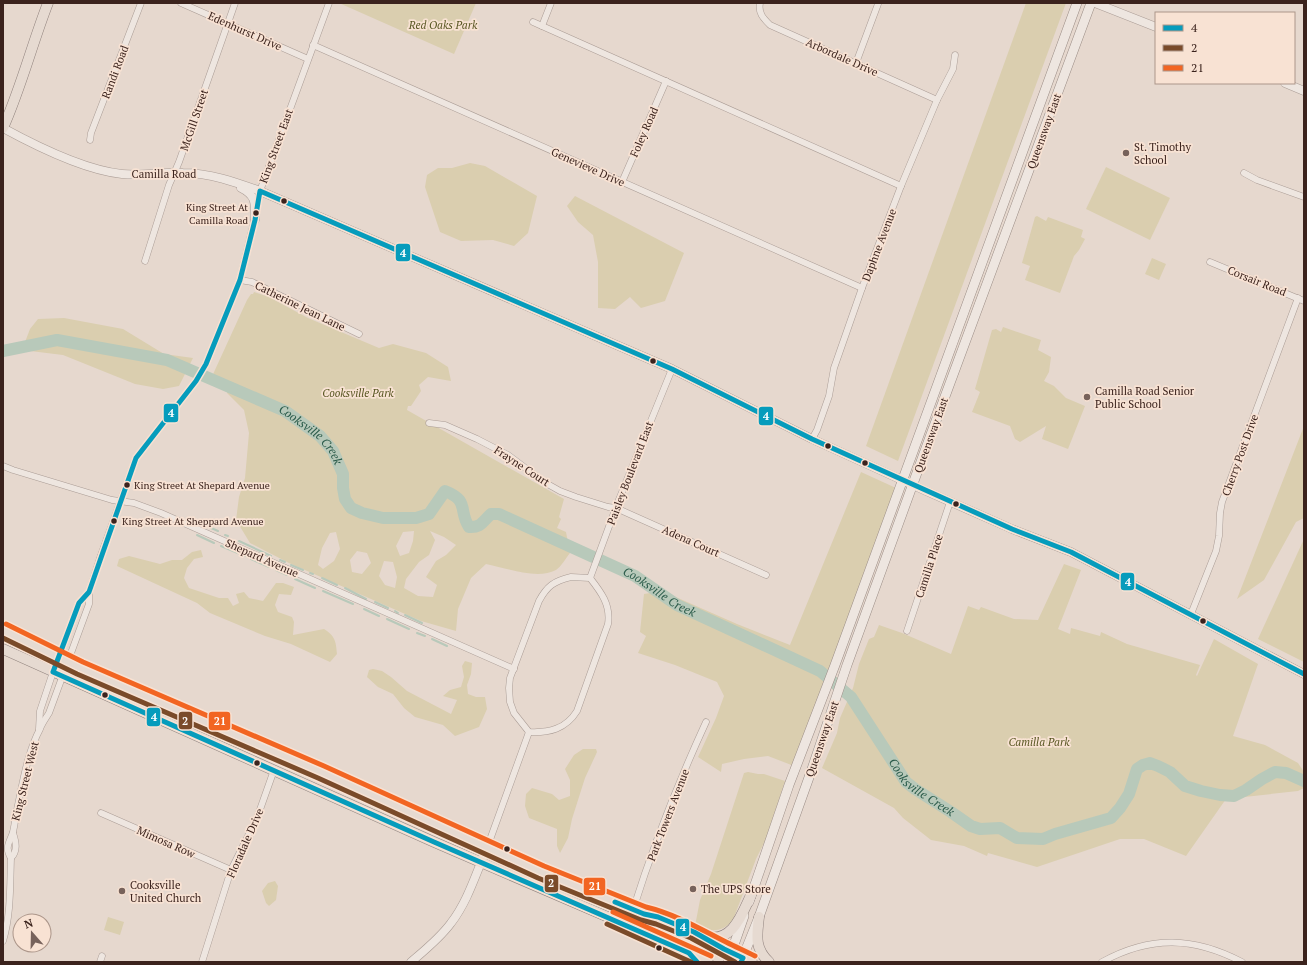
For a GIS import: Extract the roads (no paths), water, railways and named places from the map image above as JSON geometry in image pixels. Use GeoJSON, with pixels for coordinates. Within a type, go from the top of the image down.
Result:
{"type":"FeatureCollection","features":[{"type":"Feature","properties":{"kind":"main road"},"geometry":{"type":"LineString","coordinates":[[3,128],[12,109],[37,30],[48,3]]}},
{"type":"Feature","properties":{"kind":"main road","name":"Queensway East"},"geometry":{"type":"LineString","coordinates":[[729,957],[789,785],[835,665],[1077,3]]}},
{"type":"Feature","properties":{"kind":"main road","name":"Queensway East"},"geometry":{"type":"LineString","coordinates":[[745,961],[847,665],[1091,3]]}},
{"type":"Feature","properties":{"kind":"main road"},"geometry":{"type":"LineString","coordinates":[[3,630],[63,659],[387,802],[541,872],[633,910],[694,932],[712,938],[726,934],[736,925],[751,895]]}},
{"type":"Feature","properties":{"kind":"main road"},"geometry":{"type":"LineString","coordinates":[[3,649],[708,962]]}},
{"type":"Feature","properties":{"kind":"main road"},"geometry":{"type":"LineString","coordinates":[[759,917],[757,940],[762,956],[769,962]]}},
{"type":"Feature","properties":{"kind":"main road"},"geometry":{"type":"LineString","coordinates":[[694,932],[729,957],[745,961]]}},
{"type":"Feature","properties":{"kind":"main road"},"geometry":{"type":"LineString","coordinates":[[689,953],[697,962]]}},
{"type":"Feature","properties":{"kind":"street","name":"Randi Road"},"geometry":{"type":"LineString","coordinates":[[90,140],[91,133],[141,3]]}},
{"type":"Feature","properties":{"kind":"street","name":"Edenhurst Drive"},"geometry":{"type":"LineString","coordinates":[[181,3],[308,59]]}},
{"type":"Feature","properties":{"kind":"street","name":"McGill Street"},"geometry":{"type":"LineString","coordinates":[[145,260],[170,184],[235,3]]}},
{"type":"Feature","properties":{"kind":"street","name":"King Street East"},"geometry":{"type":"LineString","coordinates":[[63,659],[89,604],[89,592],[136,458],[196,381],[218,335],[240,280],[255,220],[260,191],[329,3]]}},
{"type":"Feature","properties":{"kind":"street"},"geometry":{"type":"LineString","coordinates":[[542,26],[551,3]]}},
{"type":"Feature","properties":{"kind":"street","name":"Arbordale Drive"},"geometry":{"type":"LineString","coordinates":[[760,3],[760,14],[770,25],[937,100]]}},
{"type":"Feature","properties":{"kind":"street"},"geometry":{"type":"LineString","coordinates":[[1095,3],[1155,27]]}},
{"type":"Feature","properties":{"kind":"street"},"geometry":{"type":"LineString","coordinates":[[856,63],[878,4]]}},
{"type":"Feature","properties":{"kind":"street"},"geometry":{"type":"LineString","coordinates":[[533,22],[901,186]]}},
{"type":"Feature","properties":{"kind":"street","name":"Genevieve Drive"},"geometry":{"type":"LineString","coordinates":[[314,45],[862,288]]}},
{"type":"Feature","properties":{"kind":"street","name":"Daphne Avenue"},"geometry":{"type":"LineString","coordinates":[[812,438],[817,430],[828,396],[834,368],[862,288],[901,186],[937,100],[953,69],[955,55]]}},
{"type":"Feature","properties":{"kind":"street","name":"Foley Road"},"geometry":{"type":"LineString","coordinates":[[622,182],[666,81]]}},
{"type":"Feature","properties":{"kind":"street"},"geometry":{"type":"LineString","coordinates":[[1287,84],[1304,91]]}},
{"type":"Feature","properties":{"kind":"street","name":"Camilla Road"},"geometry":{"type":"LineString","coordinates":[[3,128],[66,158],[116,173],[202,174],[220,178],[260,191],[672,369],[812,438],[902,480],[1012,529],[1070,552],[1304,674]]}},
{"type":"Feature","properties":{"kind":"street"},"geometry":{"type":"LineString","coordinates":[[1244,173],[1257,180],[1304,196]]}},
{"type":"Feature","properties":{"kind":"street"},"geometry":{"type":"LineString","coordinates":[[220,178],[244,189],[250,194],[254,201],[255,220]]}},
{"type":"Feature","properties":{"kind":"street","name":"Corsair Road"},"geometry":{"type":"LineString","coordinates":[[1210,262],[1301,300]]}},
{"type":"Feature","properties":{"kind":"street","name":"Catherine Jean Lane"},"geometry":{"type":"LineString","coordinates":[[240,280],[252,282],[359,334]]}},
{"type":"Feature","properties":{"kind":"street","name":"Cherry Post Drive"},"geometry":{"type":"LineString","coordinates":[[1191,614],[1216,550],[1219,536],[1222,502],[1301,300]]}},
{"type":"Feature","properties":{"kind":"street","name":"Paisley Boulevard East"},"geometry":{"type":"LineString","coordinates":[[591,575],[616,508],[672,369]]}},
{"type":"Feature","properties":{"kind":"street","name":"Frayne Court"},"geometry":{"type":"LineString","coordinates":[[429,424],[445,425],[496,448],[508,455],[544,482],[560,491],[608,507],[616,508]]}},
{"type":"Feature","properties":{"kind":"street","name":"Shepard Avenue"},"geometry":{"type":"LineString","coordinates":[[3,466],[109,499],[134,503],[180,521],[514,669]]}},
{"type":"Feature","properties":{"kind":"street","name":"Camilla Place"},"geometry":{"type":"LineString","coordinates":[[907,631],[950,502]]}},
{"type":"Feature","properties":{"kind":"street","name":"Adena Court"},"geometry":{"type":"LineString","coordinates":[[616,508],[766,575]]}},
{"type":"Feature","properties":{"kind":"street"},"geometry":{"type":"LineString","coordinates":[[591,575],[604,597],[608,607],[609,616],[606,630],[577,711],[572,718],[559,728],[542,733],[529,732],[514,713],[510,702],[509,688],[510,678],[539,602],[543,593],[549,586],[560,579],[591,575]]}},
{"type":"Feature","properties":{"kind":"street","name":"King Street East"},"geometry":{"type":"LineString","coordinates":[[63,659],[79,603],[89,592]]}},
{"type":"Feature","properties":{"kind":"street"},"geometry":{"type":"LineString","coordinates":[[58,674],[63,659]]}},
{"type":"Feature","properties":{"kind":"street"},"geometry":{"type":"LineString","coordinates":[[58,674],[63,659]]}},
{"type":"Feature","properties":{"kind":"street","name":"King Street West"},"geometry":{"type":"LineString","coordinates":[[39,729],[40,711],[58,674]]}},
{"type":"Feature","properties":{"kind":"street","name":"King Street West"},"geometry":{"type":"LineString","coordinates":[[3,941],[7,923],[11,858],[8,854],[9,841],[13,833],[16,810],[29,759],[39,729],[49,713],[58,674]]}},
{"type":"Feature","properties":{"kind":"street","name":"Park Towers Avenue"},"geometry":{"type":"LineString","coordinates":[[633,910],[665,819],[706,722]]}},
{"type":"Feature","properties":{"kind":"street"},"geometry":{"type":"LineString","coordinates":[[411,962],[435,941],[451,924],[462,908],[487,848],[529,732]]}},
{"type":"Feature","properties":{"kind":"street","name":"Floradale Drive"},"geometry":{"type":"LineString","coordinates":[[202,962],[231,870],[257,818],[274,770]]}},
{"type":"Feature","properties":{"kind":"street","name":"Mimosa Row"},"geometry":{"type":"LineString","coordinates":[[101,813],[231,870]]}},
{"type":"Feature","properties":{"kind":"street"},"geometry":{"type":"LineString","coordinates":[[1102,962],[1128,950],[1172,942],[1209,948],[1242,962]]}},
{"type":"Feature","properties":{"kind":"waterway","name":"Cooksville Creek"},"geometry":{"type":"LineString","coordinates":[[3,351],[57,340],[167,360],[285,411],[320,436],[333,451],[343,474],[345,499],[351,508],[362,513],[383,518],[416,518],[429,514],[445,491],[458,498],[461,502],[464,516],[469,527],[479,525],[491,514],[499,514],[635,576],[677,605],[820,671],[851,697],[906,782],[971,826],[980,829],[1000,828],[1017,838],[1043,839],[1055,834],[1111,818],[1129,794],[1137,769],[1150,763],[1170,772],[1185,786],[1220,795],[1234,796],[1275,772],[1286,773],[1304,781]]}},
{"type":"Feature","properties":{"kind":"waterway"},"geometry":{"type":"LineString","coordinates":[[202,524],[218,531]]}},
{"type":"Feature","properties":{"kind":"waterway"},"geometry":{"type":"LineString","coordinates":[[197,535],[214,543]]}},
{"type":"Feature","properties":{"kind":"waterway"},"geometry":{"type":"LineString","coordinates":[[239,541],[271,556]]}},
{"type":"Feature","properties":{"kind":"waterway"},"geometry":{"type":"LineString","coordinates":[[221,546],[245,556]]}},
{"type":"Feature","properties":{"kind":"waterway"},"geometry":{"type":"LineString","coordinates":[[251,559],[269,567]]}},
{"type":"Feature","properties":{"kind":"waterway"},"geometry":{"type":"LineString","coordinates":[[280,560],[285,562]]}},
{"type":"Feature","properties":{"kind":"waterway"},"geometry":{"type":"LineString","coordinates":[[291,565],[303,570]]}},
{"type":"Feature","properties":{"kind":"waterway"},"geometry":{"type":"LineString","coordinates":[[276,570],[287,575]]}},
{"type":"Feature","properties":{"kind":"waterway"},"geometry":{"type":"LineString","coordinates":[[322,578],[337,585]]}},
{"type":"Feature","properties":{"kind":"waterway"},"geometry":{"type":"LineString","coordinates":[[295,579],[315,588]]}},
{"type":"Feature","properties":{"kind":"waterway"},"geometry":{"type":"LineString","coordinates":[[345,588],[366,599]]}},
{"type":"Feature","properties":{"kind":"waterway"},"geometry":{"type":"LineString","coordinates":[[323,591],[353,604]]}},
{"type":"Feature","properties":{"kind":"waterway"},"geometry":{"type":"LineString","coordinates":[[375,602],[388,608]]}},
{"type":"Feature","properties":{"kind":"waterway"},"geometry":{"type":"LineString","coordinates":[[364,609],[379,616]]}},
{"type":"Feature","properties":{"kind":"waterway"},"geometry":{"type":"LineString","coordinates":[[405,615],[422,623]]}},
{"type":"Feature","properties":{"kind":"waterway"},"geometry":{"type":"LineString","coordinates":[[387,619],[409,629]]}},
{"type":"Feature","properties":{"kind":"waterway"},"geometry":{"type":"LineString","coordinates":[[417,633],[425,636]]}},
{"type":"Feature","properties":{"kind":"waterway"},"geometry":{"type":"LineString","coordinates":[[432,639],[447,646]]}},
{"type":"Feature","properties":{"kind":"place","name":"St. Timothy School"},"geometry":{"type":"Point","coordinates":[1126,153]}},
{"type":"Feature","properties":{"kind":"place","name":"King Street At Camilla Road"},"geometry":{"type":"Point","coordinates":[256,213]}},
{"type":"Feature","properties":{"kind":"place","name":"Camilla Road Senior Public School"},"geometry":{"type":"Point","coordinates":[1087,397]}},
{"type":"Feature","properties":{"kind":"place","name":"King Street At Shepard Avenue"},"geometry":{"type":"Point","coordinates":[127,485]}},
{"type":"Feature","properties":{"kind":"place","name":"King Street At Sheppard Avenue"},"geometry":{"type":"Point","coordinates":[114,521]}},
{"type":"Feature","properties":{"kind":"place","name":"The UPS Store"},"geometry":{"type":"Point","coordinates":[693,889]}},
{"type":"Feature","properties":{"kind":"place","name":"Cooksville United Church"},"geometry":{"type":"Point","coordinates":[122,891]}},
{"type":"Feature","properties":{"kind":"park label","name":"Red Oaks Park"},"geometry":{"type":"Point","coordinates":[443,25]}},
{"type":"Feature","properties":{"kind":"park label","name":"Cooksville Park"},"geometry":{"type":"Point","coordinates":[358,393]}},
{"type":"Feature","properties":{"kind":"park label","name":"Camilla Park"},"geometry":{"type":"Point","coordinates":[1039,742]}}]}
